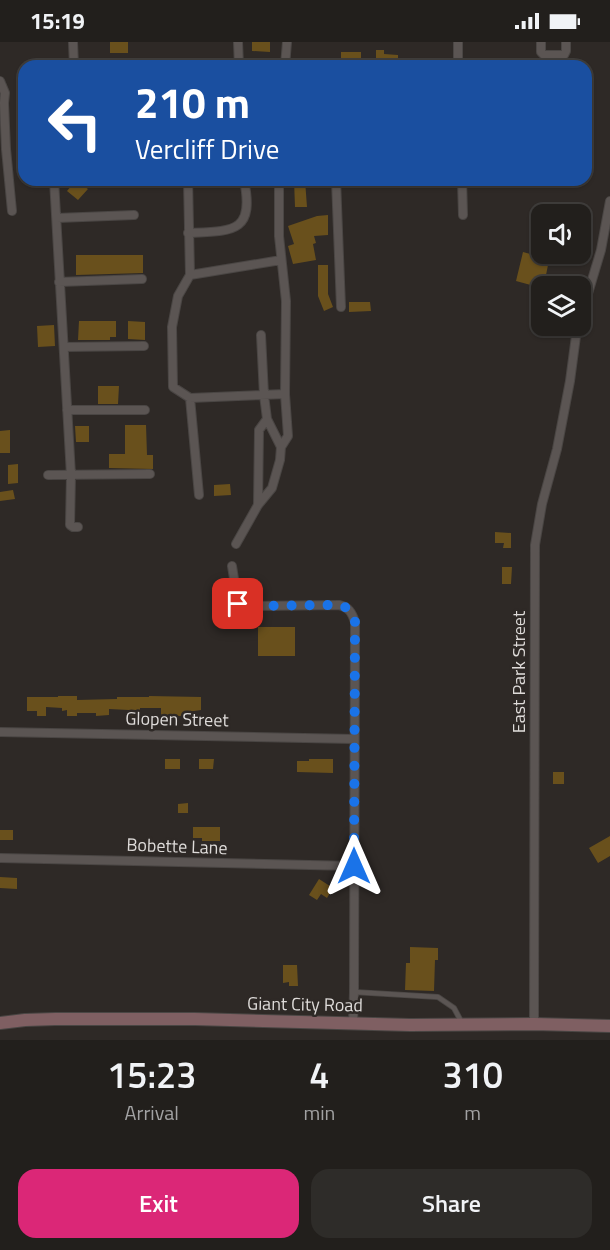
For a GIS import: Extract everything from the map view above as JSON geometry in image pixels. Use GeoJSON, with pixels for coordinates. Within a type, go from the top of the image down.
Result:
{"type":"FeatureCollection","features":[{"type":"Feature","properties":{"kind":"street"},"geometry":{"type":"LineString","coordinates":[[73,42],[74,60]]}},
{"type":"Feature","properties":{"kind":"street"},"geometry":{"type":"LineString","coordinates":[[238,42],[239,60]]}},
{"type":"Feature","properties":{"kind":"street"},"geometry":{"type":"LineString","coordinates":[[286,60],[287,42]]}},
{"type":"Feature","properties":{"kind":"street"},"geometry":{"type":"LineString","coordinates":[[458,42],[458,60]]}},
{"type":"Feature","properties":{"kind":"street"},"geometry":{"type":"LineString","coordinates":[[541,42],[541,52],[544,55],[558,56],[564,55],[566,42]]}},
{"type":"Feature","properties":{"kind":"street"},"geometry":{"type":"LineString","coordinates":[[0,81],[5,93],[6,149],[12,211]]}},
{"type":"Feature","properties":{"kind":"street"},"geometry":{"type":"LineString","coordinates":[[54,186],[71,475],[70,525],[78,527]]}},
{"type":"Feature","properties":{"kind":"street"},"geometry":{"type":"LineString","coordinates":[[188,186],[190,275],[178,296],[172,327],[173,387],[190,398],[285,394]]}},
{"type":"Feature","properties":{"kind":"street"},"geometry":{"type":"LineString","coordinates":[[188,233],[226,230],[243,221],[248,204],[245,186]]}},
{"type":"Feature","properties":{"kind":"street"},"geometry":{"type":"LineString","coordinates":[[236,544],[258,505],[272,488],[282,447],[288,436],[285,394],[286,301],[279,236],[279,186]]}},
{"type":"Feature","properties":{"kind":"street"},"geometry":{"type":"LineString","coordinates":[[336,186],[341,306]]}},
{"type":"Feature","properties":{"kind":"street"},"geometry":{"type":"LineString","coordinates":[[462,186],[463,215]]}},
{"type":"Feature","properties":{"kind":"street"},"geometry":{"type":"LineString","coordinates":[[591,283],[601,250],[610,201]]}},
{"type":"Feature","properties":{"kind":"street"},"geometry":{"type":"LineString","coordinates":[[57,218],[134,215]]}},
{"type":"Feature","properties":{"kind":"street"},"geometry":{"type":"LineString","coordinates":[[190,275],[281,260]]}},
{"type":"Feature","properties":{"kind":"street"},"geometry":{"type":"LineString","coordinates":[[59,282],[142,279]]}},
{"type":"Feature","properties":{"kind":"street"},"geometry":{"type":"LineString","coordinates":[[261,335],[267,419],[282,447]]}},
{"type":"Feature","properties":{"kind":"street","name":"East Park Street"},"geometry":{"type":"LineString","coordinates":[[534,1024],[535,545],[542,504],[557,449],[577,336]]}},
{"type":"Feature","properties":{"kind":"street"},"geometry":{"type":"LineString","coordinates":[[64,347],[144,346]]}},
{"type":"Feature","properties":{"kind":"street"},"geometry":{"type":"LineString","coordinates":[[190,398],[199,495]]}},
{"type":"Feature","properties":{"kind":"street"},"geometry":{"type":"LineString","coordinates":[[67,410],[144,410]]}},
{"type":"Feature","properties":{"kind":"street"},"geometry":{"type":"LineString","coordinates":[[258,505],[259,430],[267,419]]}},
{"type":"Feature","properties":{"kind":"street"},"geometry":{"type":"LineString","coordinates":[[48,475],[150,474]]}},
{"type":"Feature","properties":{"kind":"street"},"geometry":{"type":"LineString","coordinates":[[232,566],[238,604],[243,606],[339,605],[346,607],[352,613],[355,622],[353,1023]]}},
{"type":"Feature","properties":{"kind":"street","name":"Glopen Street"},"geometry":{"type":"LineString","coordinates":[[0,732],[354,739]]}},
{"type":"Feature","properties":{"kind":"street","name":"Bobette Lane"},"geometry":{"type":"LineString","coordinates":[[0,858],[354,866]]}},
{"type":"Feature","properties":{"kind":"street","name":"Giant City Road"},"geometry":{"type":"LineString","coordinates":[[0,1023],[55,1019],[195,1019],[610,1026]]}},
{"type":"Feature","properties":{"kind":"lane"},"geometry":{"type":"LineString","coordinates":[[354,992],[438,996],[454,1008],[464,1025]]}},
{"type":"Feature","properties":{"kind":"building"},"geometry":{"type":"Polygon","coordinates":[[[110,42],[128,42],[128,53],[110,53],[110,42]]]}},
{"type":"Feature","properties":{"kind":"building"},"geometry":{"type":"Polygon","coordinates":[[[252,42],[270,42],[270,52],[252,51],[252,42]]]}},
{"type":"Feature","properties":{"kind":"building"},"geometry":{"type":"Polygon","coordinates":[[[376,50],[384,50],[384,54],[398,55],[398,60],[376,60],[376,50]]]}},
{"type":"Feature","properties":{"kind":"building"},"geometry":{"type":"Polygon","coordinates":[[[341,52],[361,52],[361,60],[341,60],[341,52]]]}},
{"type":"Feature","properties":{"kind":"building"},"geometry":{"type":"Polygon","coordinates":[[[71,186],[84,186],[88,189],[78,200],[67,191],[71,186]]]}},
{"type":"Feature","properties":{"kind":"building"},"geometry":{"type":"Polygon","coordinates":[[[294,186],[305,186],[307,207],[295,207],[294,186]]]}},
{"type":"Feature","properties":{"kind":"building"},"geometry":{"type":"Polygon","coordinates":[[[328,215],[328,235],[314,236],[316,260],[293,264],[288,246],[294,244],[288,226],[317,216],[328,215]]]}},
{"type":"Feature","properties":{"kind":"building"},"geometry":{"type":"Polygon","coordinates":[[[523,252],[531,254],[531,264],[548,265],[546,276],[531,276],[531,285],[516,281],[523,252]]]}},
{"type":"Feature","properties":{"kind":"building"},"geometry":{"type":"Polygon","coordinates":[[[76,255],[143,255],[143,273],[76,275],[76,255]]]}},
{"type":"Feature","properties":{"kind":"building"},"geometry":{"type":"Polygon","coordinates":[[[318,265],[328,265],[328,294],[333,307],[324,311],[318,296],[318,265]]]}},
{"type":"Feature","properties":{"kind":"building"},"geometry":{"type":"Polygon","coordinates":[[[349,302],[370,302],[371,311],[349,312],[349,302]]]}},
{"type":"Feature","properties":{"kind":"building"},"geometry":{"type":"Polygon","coordinates":[[[79,321],[116,321],[116,337],[110,337],[110,340],[78,340],[79,321]]]}},
{"type":"Feature","properties":{"kind":"building"},"geometry":{"type":"Polygon","coordinates":[[[128,321],[145,322],[145,340],[128,339],[128,321]]]}},
{"type":"Feature","properties":{"kind":"building"},"geometry":{"type":"Polygon","coordinates":[[[54,325],[55,346],[38,347],[37,326],[54,325]]]}},
{"type":"Feature","properties":{"kind":"building"},"geometry":{"type":"Polygon","coordinates":[[[98,386],[119,386],[118,404],[98,404],[98,386]]]}},
{"type":"Feature","properties":{"kind":"building"},"geometry":{"type":"Polygon","coordinates":[[[125,425],[146,425],[147,455],[153,455],[153,469],[109,468],[109,454],[125,454],[125,425]]]}},
{"type":"Feature","properties":{"kind":"building"},"geometry":{"type":"Polygon","coordinates":[[[75,426],[89,426],[89,442],[76,442],[75,426]]]}},
{"type":"Feature","properties":{"kind":"building"},"geometry":{"type":"Polygon","coordinates":[[[10,430],[10,453],[0,453],[0,431],[10,430]]]}},
{"type":"Feature","properties":{"kind":"building"},"geometry":{"type":"Polygon","coordinates":[[[18,464],[18,483],[8,484],[8,465],[18,464]]]}},
{"type":"Feature","properties":{"kind":"building"},"geometry":{"type":"Polygon","coordinates":[[[230,484],[231,495],[214,496],[214,485],[230,484]]]}},
{"type":"Feature","properties":{"kind":"building"},"geometry":{"type":"Polygon","coordinates":[[[13,490],[15,499],[0,501],[0,492],[13,490]]]}},
{"type":"Feature","properties":{"kind":"building"},"geometry":{"type":"Polygon","coordinates":[[[495,532],[511,533],[511,548],[503,548],[504,543],[495,543],[495,532]]]}},
{"type":"Feature","properties":{"kind":"building"},"geometry":{"type":"Polygon","coordinates":[[[502,567],[512,567],[511,584],[502,584],[502,567]]]}},
{"type":"Feature","properties":{"kind":"building"},"geometry":{"type":"Polygon","coordinates":[[[258,627],[295,627],[295,656],[258,656],[258,627]]]}},
{"type":"Feature","properties":{"kind":"building"},"geometry":{"type":"Polygon","coordinates":[[[77,696],[77,700],[149,696],[201,697],[201,710],[187,712],[186,716],[161,716],[161,708],[140,708],[140,716],[129,716],[129,710],[109,709],[109,715],[96,716],[96,713],[77,713],[77,716],[67,716],[67,710],[62,711],[62,708],[46,707],[46,716],[37,716],[37,711],[27,711],[27,697],[77,696]]]}},
{"type":"Feature","properties":{"kind":"building"},"geometry":{"type":"Polygon","coordinates":[[[165,759],[180,759],[180,769],[165,769],[165,759]]]}},
{"type":"Feature","properties":{"kind":"building"},"geometry":{"type":"Polygon","coordinates":[[[199,759],[214,759],[213,769],[199,769],[199,759]]]}},
{"type":"Feature","properties":{"kind":"building"},"geometry":{"type":"Polygon","coordinates":[[[309,759],[333,759],[333,773],[297,772],[297,761],[309,761],[309,759]]]}},
{"type":"Feature","properties":{"kind":"building"},"geometry":{"type":"Polygon","coordinates":[[[553,772],[564,772],[564,784],[553,784],[553,772]]]}},
{"type":"Feature","properties":{"kind":"building"},"geometry":{"type":"Polygon","coordinates":[[[188,803],[188,813],[178,813],[178,804],[188,803]]]}},
{"type":"Feature","properties":{"kind":"building"},"geometry":{"type":"Polygon","coordinates":[[[193,827],[220,827],[220,841],[202,841],[202,838],[193,838],[193,827]]]}},
{"type":"Feature","properties":{"kind":"building"},"geometry":{"type":"Polygon","coordinates":[[[0,830],[13,830],[13,840],[0,840],[0,830]]]}},
{"type":"Feature","properties":{"kind":"building"},"geometry":{"type":"Polygon","coordinates":[[[610,836],[610,856],[598,863],[589,848],[610,836]]]}},
{"type":"Feature","properties":{"kind":"building"},"geometry":{"type":"Polygon","coordinates":[[[0,877],[17,878],[17,889],[0,888],[0,877]]]}},
{"type":"Feature","properties":{"kind":"building"},"geometry":{"type":"Polygon","coordinates":[[[319,879],[333,888],[327,898],[321,894],[317,900],[309,895],[319,879]]]}},
{"type":"Feature","properties":{"kind":"building"},"geometry":{"type":"Polygon","coordinates":[[[410,947],[438,948],[438,960],[435,960],[434,991],[405,990],[406,963],[410,963],[410,947]]]}},
{"type":"Feature","properties":{"kind":"building"},"geometry":{"type":"Polygon","coordinates":[[[283,965],[297,965],[298,986],[289,986],[289,982],[283,983],[283,965]]]}},
{"type":"Feature","properties":{"kind":"route"},"geometry":{"type":"LineString","coordinates":[[238,604],[243,606],[339,605],[346,607],[352,613],[355,622],[354,866]]}}]}
